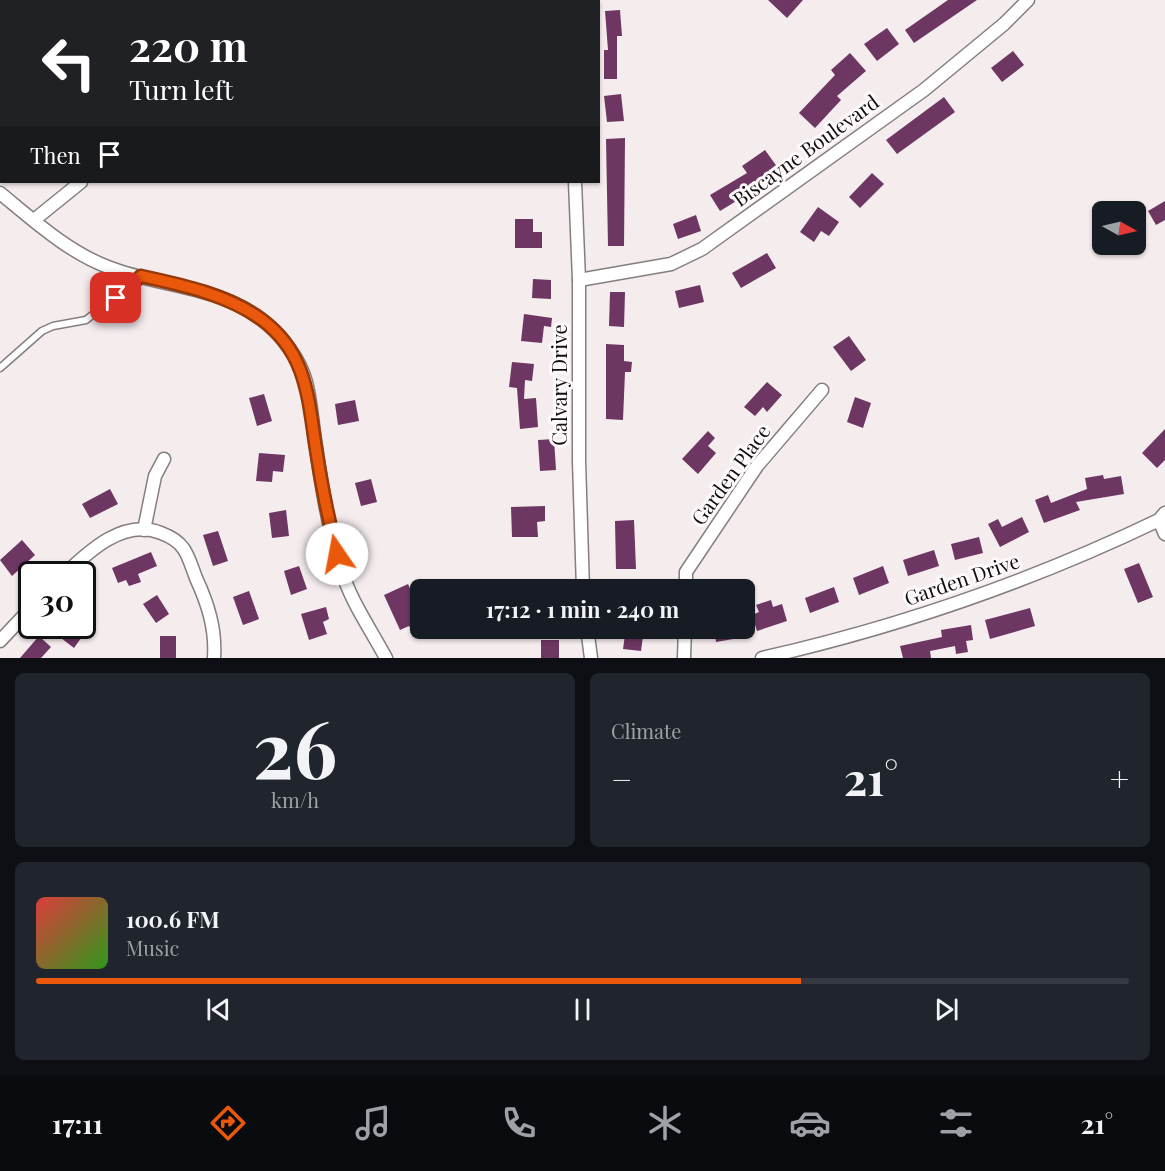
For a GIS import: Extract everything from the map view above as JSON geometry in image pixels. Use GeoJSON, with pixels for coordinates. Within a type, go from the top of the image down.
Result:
{"type":"FeatureCollection","features":[{"type":"Feature","properties":{"kind":"street","name":"Biscayne Boulevard"},"geometry":{"type":"LineString","coordinates":[[579,280],[671,264],[702,249],[924,90],[1004,24],[1028,0]]}},
{"type":"Feature","properties":{"kind":"street"},"geometry":{"type":"LineString","coordinates":[[34,220],[80,183]]}},
{"type":"Feature","properties":{"kind":"street","name":"Calvary Drive"},"geometry":{"type":"LineString","coordinates":[[575,183],[579,280],[579,461],[583,579]]}},
{"type":"Feature","properties":{"kind":"street"},"geometry":{"type":"LineString","coordinates":[[0,193],[73,249],[108,267],[190,287],[224,299],[262,320],[296,358],[306,381],[317,456],[340,568],[353,602],[386,658]]}},
{"type":"Feature","properties":{"kind":"street","name":"Garden Place"},"geometry":{"type":"LineString","coordinates":[[686,579],[686,572],[757,466],[822,390]]}},
{"type":"Feature","properties":{"kind":"street"},"geometry":{"type":"LineString","coordinates":[[144,530],[155,476],[164,459]]}},
{"type":"Feature","properties":{"kind":"street"},"geometry":{"type":"LineString","coordinates":[[1162,517],[1165,534]]}},
{"type":"Feature","properties":{"kind":"street","name":"Garden Drive"},"geometry":{"type":"LineString","coordinates":[[762,658],[837,641],[931,612],[1039,573],[1162,517]]}},
{"type":"Feature","properties":{"kind":"street"},"geometry":{"type":"LineString","coordinates":[[81,561],[112,536],[132,530],[152,529],[170,537],[183,548],[211,618],[215,641],[214,658]]}},
{"type":"Feature","properties":{"kind":"street"},"geometry":{"type":"LineString","coordinates":[[0,641],[18,622]]}},
{"type":"Feature","properties":{"kind":"street"},"geometry":{"type":"LineString","coordinates":[[588,639],[591,658]]}},
{"type":"Feature","properties":{"kind":"street"},"geometry":{"type":"LineString","coordinates":[[684,658],[685,639]]}},
{"type":"Feature","properties":{"kind":"lane"},"geometry":{"type":"LineString","coordinates":[[0,368],[42,332],[53,326],[86,320],[141,276]]}},
{"type":"Feature","properties":{"kind":"building"},"geometry":{"type":"Polygon","coordinates":[[[768,0],[803,0],[787,18],[768,0]]]}},
{"type":"Feature","properties":{"kind":"building"},"geometry":{"type":"Polygon","coordinates":[[[948,0],[977,0],[914,43],[905,30],[948,0]]]}},
{"type":"Feature","properties":{"kind":"building"},"geometry":{"type":"Polygon","coordinates":[[[620,10],[622,36],[617,36],[617,79],[604,79],[604,50],[608,50],[605,11],[620,10]]]}},
{"type":"Feature","properties":{"kind":"building"},"geometry":{"type":"Polygon","coordinates":[[[887,28],[899,44],[877,61],[864,44],[887,28]]]}},
{"type":"Feature","properties":{"kind":"building"},"geometry":{"type":"Polygon","coordinates":[[[1013,51],[1024,65],[1002,82],[991,68],[1013,51]]]}},
{"type":"Feature","properties":{"kind":"building"},"geometry":{"type":"Polygon","coordinates":[[[850,53],[866,71],[837,96],[841,100],[815,128],[799,113],[835,75],[831,70],[850,53]]]}},
{"type":"Feature","properties":{"kind":"building"},"geometry":{"type":"Polygon","coordinates":[[[621,94],[624,121],[607,122],[604,96],[621,94]]]}},
{"type":"Feature","properties":{"kind":"building"},"geometry":{"type":"Polygon","coordinates":[[[944,97],[955,112],[897,154],[886,140],[944,97]]]}},
{"type":"Feature","properties":{"kind":"building"},"geometry":{"type":"Polygon","coordinates":[[[625,138],[624,246],[608,246],[606,139],[625,138]]]}},
{"type":"Feature","properties":{"kind":"building"},"geometry":{"type":"Polygon","coordinates":[[[765,150],[778,168],[741,193],[743,197],[720,211],[710,195],[747,173],[742,166],[765,150]]]}},
{"type":"Feature","properties":{"kind":"building"},"geometry":{"type":"Polygon","coordinates":[[[872,173],[884,184],[860,208],[849,197],[872,173]]]}},
{"type":"Feature","properties":{"kind":"building"},"geometry":{"type":"Polygon","coordinates":[[[1165,201],[1165,220],[1156,225],[1148,211],[1165,201]]]}},
{"type":"Feature","properties":{"kind":"building"},"geometry":{"type":"Polygon","coordinates":[[[818,207],[839,222],[829,236],[821,231],[814,242],[800,232],[818,207]]]}},
{"type":"Feature","properties":{"kind":"building"},"geometry":{"type":"Polygon","coordinates":[[[696,215],[701,231],[678,239],[673,224],[696,215]]]}},
{"type":"Feature","properties":{"kind":"building"},"geometry":{"type":"Polygon","coordinates":[[[515,219],[533,219],[533,232],[542,232],[542,248],[515,248],[515,219]]]}},
{"type":"Feature","properties":{"kind":"building"},"geometry":{"type":"Polygon","coordinates":[[[767,253],[776,268],[741,288],[732,273],[767,253]]]}},
{"type":"Feature","properties":{"kind":"building"},"geometry":{"type":"Polygon","coordinates":[[[533,279],[551,280],[551,299],[532,298],[533,279]]]}},
{"type":"Feature","properties":{"kind":"building"},"geometry":{"type":"Polygon","coordinates":[[[700,285],[704,302],[679,308],[675,291],[700,285]]]}},
{"type":"Feature","properties":{"kind":"building"},"geometry":{"type":"Polygon","coordinates":[[[610,292],[625,292],[624,327],[609,326],[610,292]]]}},
{"type":"Feature","properties":{"kind":"building"},"geometry":{"type":"Polygon","coordinates":[[[524,314],[552,318],[551,327],[544,326],[542,343],[521,341],[524,314]]]}},
{"type":"Feature","properties":{"kind":"building"},"geometry":{"type":"Polygon","coordinates":[[[849,336],[866,360],[851,371],[833,347],[849,336]]]}},
{"type":"Feature","properties":{"kind":"building"},"geometry":{"type":"Polygon","coordinates":[[[606,344],[624,345],[624,361],[632,362],[631,372],[625,372],[623,420],[606,419],[606,344]]]}},
{"type":"Feature","properties":{"kind":"building"},"geometry":{"type":"Polygon","coordinates":[[[512,362],[534,364],[532,381],[525,380],[524,399],[536,398],[538,427],[520,429],[517,388],[509,387],[512,362]]]}},
{"type":"Feature","properties":{"kind":"building"},"geometry":{"type":"Polygon","coordinates":[[[767,382],[782,395],[767,412],[763,407],[755,416],[744,407],[767,382]]]}},
{"type":"Feature","properties":{"kind":"building"},"geometry":{"type":"Polygon","coordinates":[[[264,394],[272,421],[257,426],[249,398],[264,394]]]}},
{"type":"Feature","properties":{"kind":"building"},"geometry":{"type":"Polygon","coordinates":[[[855,397],[871,403],[863,428],[847,422],[855,397]]]}},
{"type":"Feature","properties":{"kind":"building"},"geometry":{"type":"Polygon","coordinates":[[[355,400],[359,421],[338,425],[335,404],[355,400]]]}},
{"type":"Feature","properties":{"kind":"building"},"geometry":{"type":"Polygon","coordinates":[[[1165,429],[1165,460],[1157,468],[1142,453],[1165,429]]]}},
{"type":"Feature","properties":{"kind":"building"},"geometry":{"type":"Polygon","coordinates":[[[708,431],[715,438],[708,446],[716,453],[698,474],[682,459],[708,431]]]}},
{"type":"Feature","properties":{"kind":"building"},"geometry":{"type":"Polygon","coordinates":[[[554,439],[556,470],[540,471],[538,440],[554,439]]]}},
{"type":"Feature","properties":{"kind":"building"},"geometry":{"type":"Polygon","coordinates":[[[259,453],[285,455],[283,472],[273,471],[272,482],[256,481],[259,453]]]}},
{"type":"Feature","properties":{"kind":"building"},"geometry":{"type":"Polygon","coordinates":[[[1103,475],[1104,479],[1121,476],[1124,494],[1076,502],[1080,510],[1044,523],[1035,500],[1048,495],[1051,503],[1087,489],[1085,478],[1103,475]]]}},
{"type":"Feature","properties":{"kind":"building"},"geometry":{"type":"Polygon","coordinates":[[[371,479],[377,502],[361,506],[355,483],[371,479]]]}},
{"type":"Feature","properties":{"kind":"building"},"geometry":{"type":"Polygon","coordinates":[[[110,489],[118,504],[90,518],[82,504],[110,489]]]}},
{"type":"Feature","properties":{"kind":"building"},"geometry":{"type":"Polygon","coordinates":[[[545,506],[545,521],[537,522],[538,537],[512,537],[511,507],[545,506]]]}},
{"type":"Feature","properties":{"kind":"building"},"geometry":{"type":"Polygon","coordinates":[[[286,510],[289,536],[272,538],[269,513],[286,510]]]}},
{"type":"Feature","properties":{"kind":"building"},"geometry":{"type":"Polygon","coordinates":[[[1022,517],[1029,532],[1000,547],[988,524],[998,519],[1002,527],[1022,517]]]}},
{"type":"Feature","properties":{"kind":"building"},"geometry":{"type":"Polygon","coordinates":[[[634,520],[636,569],[616,569],[615,521],[634,520]]]}},
{"type":"Feature","properties":{"kind":"building"},"geometry":{"type":"Polygon","coordinates":[[[218,531],[228,561],[213,566],[203,535],[218,531]]]}},
{"type":"Feature","properties":{"kind":"building"},"geometry":{"type":"Polygon","coordinates":[[[979,537],[983,553],[955,560],[951,544],[979,537]]]}},
{"type":"Feature","properties":{"kind":"building"},"geometry":{"type":"Polygon","coordinates":[[[22,540],[35,555],[28,561],[18,561],[18,571],[12,576],[0,560],[22,540]]]}},
{"type":"Feature","properties":{"kind":"building"},"geometry":{"type":"Polygon","coordinates":[[[934,550],[939,566],[908,576],[903,560],[934,550]]]}},
{"type":"Feature","properties":{"kind":"building"},"geometry":{"type":"Polygon","coordinates":[[[151,552],[157,566],[138,574],[141,582],[129,586],[126,580],[118,583],[112,568],[151,552]]]}},
{"type":"Feature","properties":{"kind":"building"},"geometry":{"type":"Polygon","coordinates":[[[1139,563],[1153,597],[1138,603],[1124,569],[1139,563]]]}},
{"type":"Feature","properties":{"kind":"building"},"geometry":{"type":"Polygon","coordinates":[[[299,566],[307,589],[291,595],[284,571],[299,566]]]}},
{"type":"Feature","properties":{"kind":"building"},"geometry":{"type":"Polygon","coordinates":[[[883,566],[889,583],[859,595],[853,578],[883,566]]]}},
{"type":"Feature","properties":{"kind":"building"},"geometry":{"type":"Polygon","coordinates":[[[408,584],[410,588],[410,628],[409,626],[400,630],[384,595],[408,584]]]}},
{"type":"Feature","properties":{"kind":"building"},"geometry":{"type":"Polygon","coordinates":[[[834,587],[839,602],[810,613],[805,598],[834,587]]]}},
{"type":"Feature","properties":{"kind":"building"},"geometry":{"type":"Polygon","coordinates":[[[249,591],[259,619],[243,625],[233,597],[249,591]]]}},
{"type":"Feature","properties":{"kind":"building"},"geometry":{"type":"Polygon","coordinates":[[[157,595],[169,614],[156,623],[143,604],[157,595]]]}},
{"type":"Feature","properties":{"kind":"building"},"geometry":{"type":"Polygon","coordinates":[[[771,600],[773,607],[782,604],[787,621],[757,631],[755,614],[759,612],[756,605],[771,600]]]}},
{"type":"Feature","properties":{"kind":"building"},"geometry":{"type":"Polygon","coordinates":[[[326,607],[329,619],[323,622],[327,634],[309,640],[301,614],[326,607]]]}},
{"type":"Feature","properties":{"kind":"building"},"geometry":{"type":"Polygon","coordinates":[[[1030,608],[1035,626],[990,639],[985,620],[1030,608]]]}},
{"type":"Feature","properties":{"kind":"building"},"geometry":{"type":"Polygon","coordinates":[[[971,625],[973,640],[966,641],[968,652],[956,654],[955,646],[930,651],[931,658],[903,658],[900,646],[942,637],[941,630],[971,625]]]}},
{"type":"Feature","properties":{"kind":"building"},"geometry":{"type":"Polygon","coordinates":[[[160,636],[176,636],[176,658],[160,658],[160,636]]]}},
{"type":"Feature","properties":{"kind":"building"},"geometry":{"type":"Polygon","coordinates":[[[36,639],[42,639],[51,647],[41,658],[20,658],[36,639]]]}},
{"type":"Feature","properties":{"kind":"building"},"geometry":{"type":"Polygon","coordinates":[[[62,639],[80,639],[74,648],[62,639]]]}},
{"type":"Feature","properties":{"kind":"building"},"geometry":{"type":"Polygon","coordinates":[[[624,639],[643,639],[641,651],[623,649],[624,639]]]}},
{"type":"Feature","properties":{"kind":"building"},"geometry":{"type":"Polygon","coordinates":[[[716,639],[733,639],[716,642],[716,639]]]}},
{"type":"Feature","properties":{"kind":"building"},"geometry":{"type":"Polygon","coordinates":[[[541,640],[559,640],[559,658],[541,658],[541,640]]]}},
{"type":"Feature","properties":{"kind":"route"},"geometry":{"type":"LineString","coordinates":[[116,298],[141,276],[190,287],[224,299],[262,320],[282,340],[296,358],[306,381],[317,456],[337,554]]}}]}
